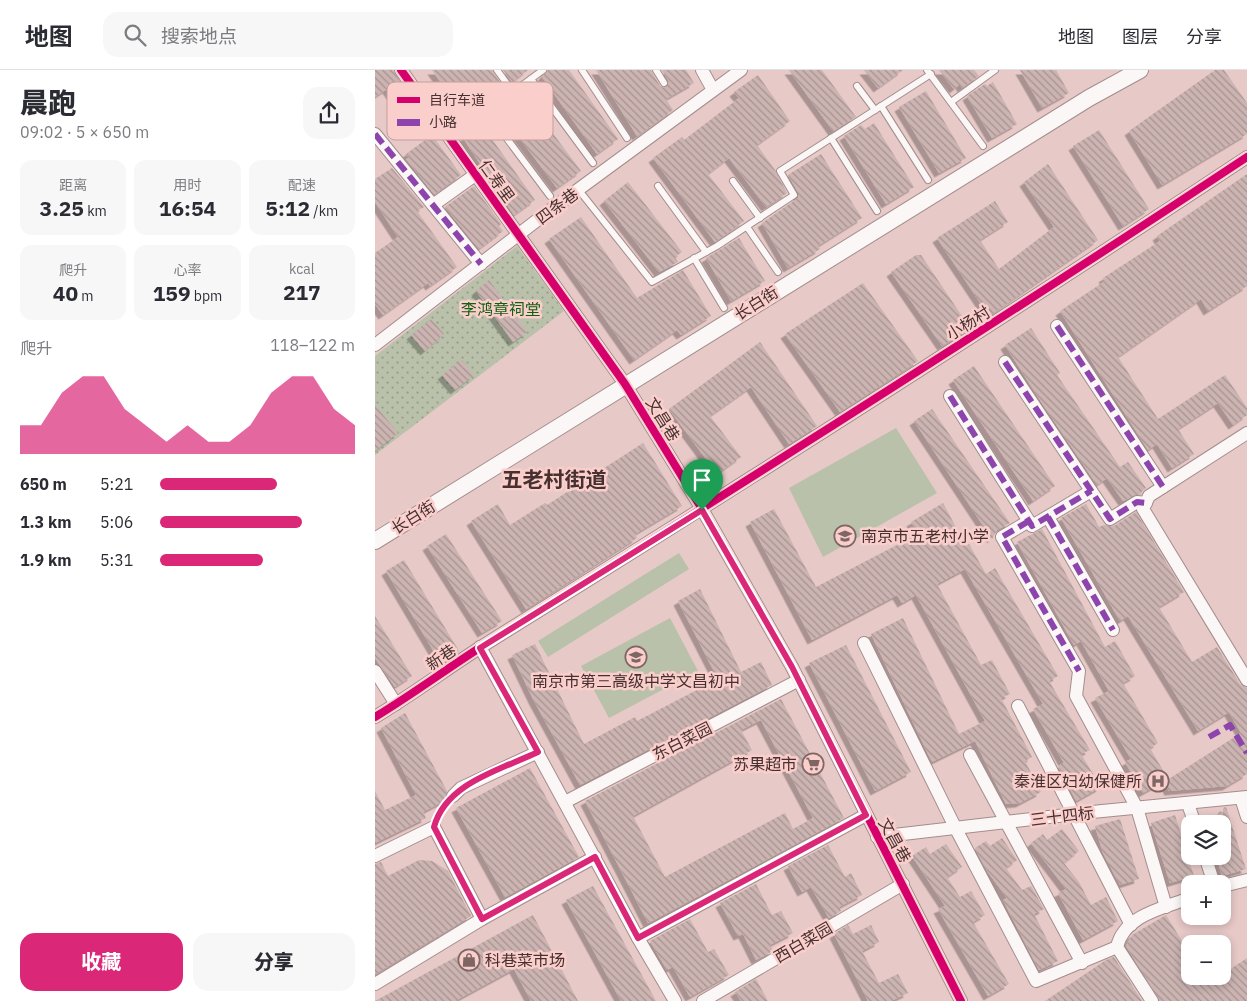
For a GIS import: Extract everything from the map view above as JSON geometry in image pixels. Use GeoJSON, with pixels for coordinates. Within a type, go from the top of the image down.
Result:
{"type":"FeatureCollection","features":[{"type":"Feature","properties":{"kind":"street","name":"仁寿里"},"geometry":{"type":"LineString","coordinates":[[401,70],[409,82]]}},
{"type":"Feature","properties":{"kind":"street"},"geometry":{"type":"LineString","coordinates":[[702,70],[713,90]]}},
{"type":"Feature","properties":{"kind":"street","name":"四条巷"},"geometry":{"type":"LineString","coordinates":[[375,345],[519,234],[741,70]]}},
{"type":"Feature","properties":{"kind":"street","name":"长白街"},"geometry":{"type":"LineString","coordinates":[[375,541],[625,384],[1089,98],[1140,70]]}},
{"type":"Feature","properties":{"kind":"street"},"geometry":{"type":"LineString","coordinates":[[375,134],[481,264]]}},
{"type":"Feature","properties":{"kind":"street","name":"仁寿里"},"geometry":{"type":"LineString","coordinates":[[449,140],[519,234]]}},
{"type":"Feature","properties":{"kind":"street","name":"小杨村"},"geometry":{"type":"LineString","coordinates":[[702,510],[1065,278],[1247,156]]}},
{"type":"Feature","properties":{"kind":"street"},"geometry":{"type":"LineString","coordinates":[[433,205],[475,175]]}},
{"type":"Feature","properties":{"kind":"street","name":"文昌巷"},"geometry":{"type":"LineString","coordinates":[[519,234],[625,384],[702,510],[799,680],[961,1001]]}},
{"type":"Feature","properties":{"kind":"street"},"geometry":{"type":"LineString","coordinates":[[1057,326],[1163,487]]}},
{"type":"Feature","properties":{"kind":"street"},"geometry":{"type":"LineString","coordinates":[[1005,362],[1110,519],[1137,502],[1146,503]]}},
{"type":"Feature","properties":{"kind":"street"},"geometry":{"type":"LineString","coordinates":[[950,396],[1032,526],[1091,491]]}},
{"type":"Feature","properties":{"kind":"street"},"geometry":{"type":"LineString","coordinates":[[1247,433],[1149,496],[1143,509],[1247,680]]}},
{"type":"Feature","properties":{"kind":"street","name":"新巷"},"geometry":{"type":"LineString","coordinates":[[375,717],[480,648],[702,510]]}},
{"type":"Feature","properties":{"kind":"street"},"geometry":{"type":"LineString","coordinates":[[1048,517],[1113,630]]}},
{"type":"Feature","properties":{"kind":"street"},"geometry":{"type":"LineString","coordinates":[[1029,521],[1002,537],[1079,671],[1076,696],[1137,808],[1166,907]]}},
{"type":"Feature","properties":{"kind":"street"},"geometry":{"type":"LineString","coordinates":[[864,643],[956,829],[1037,981],[1117,947],[1119,940],[1141,916],[1181,901]]}},
{"type":"Feature","properties":{"kind":"street"},"geometry":{"type":"LineString","coordinates":[[480,648],[638,938],[675,1001]]}},
{"type":"Feature","properties":{"kind":"street"},"geometry":{"type":"LineString","coordinates":[[375,672],[396,704]]}},
{"type":"Feature","properties":{"kind":"street","name":"东白菜园"},"geometry":{"type":"LineString","coordinates":[[565,802],[799,680]]}},
{"type":"Feature","properties":{"kind":"street"},"geometry":{"type":"LineString","coordinates":[[1018,706],[1131,925]]}},
{"type":"Feature","properties":{"kind":"street"},"geometry":{"type":"LineString","coordinates":[[453,796],[461,788],[538,752]]}},
{"type":"Feature","properties":{"kind":"street"},"geometry":{"type":"LineString","coordinates":[[970,755],[1083,963]]}},
{"type":"Feature","properties":{"kind":"street"},"geometry":{"type":"LineString","coordinates":[[1244,797],[1247,816]]}},
{"type":"Feature","properties":{"kind":"street","name":"三十四标"},"geometry":{"type":"LineString","coordinates":[[877,837],[1074,814],[1244,797]]}},
{"type":"Feature","properties":{"kind":"street"},"geometry":{"type":"LineString","coordinates":[[1188,804],[1192,815]]}},
{"type":"Feature","properties":{"kind":"street"},"geometry":{"type":"LineString","coordinates":[[638,938],[866,815]]}},
{"type":"Feature","properties":{"kind":"street"},"geometry":{"type":"LineString","coordinates":[[375,856],[434,827],[482,919]]}},
{"type":"Feature","properties":{"kind":"street"},"geometry":{"type":"LineString","coordinates":[[375,984],[482,919],[595,857]]}},
{"type":"Feature","properties":{"kind":"street"},"geometry":{"type":"LineString","coordinates":[[1231,884],[1247,880]]}},
{"type":"Feature","properties":{"kind":"street","name":"西白菜园"},"geometry":{"type":"LineString","coordinates":[[703,1001],[903,884]]}},
{"type":"Feature","properties":{"kind":"street"},"geometry":{"type":"LineString","coordinates":[[1117,947],[1152,1001]]}},
{"type":"Feature","properties":{"kind":"lane"},"geometry":{"type":"LineString","coordinates":[[497,70],[506,82]]}},
{"type":"Feature","properties":{"kind":"lane"},"geometry":{"type":"LineString","coordinates":[[527,82],[543,70]]}},
{"type":"Feature","properties":{"kind":"lane"},"geometry":{"type":"LineString","coordinates":[[582,70],[627,138]]}},
{"type":"Feature","properties":{"kind":"lane"},"geometry":{"type":"LineString","coordinates":[[656,70],[664,83]]}},
{"type":"Feature","properties":{"kind":"lane"},"geometry":{"type":"LineString","coordinates":[[951,102],[995,70]]}},
{"type":"Feature","properties":{"kind":"lane"},"geometry":{"type":"LineString","coordinates":[[579,190],[652,282],[747,227],[794,195],[781,171],[881,106],[929,72],[983,146]]}},
{"type":"Feature","properties":{"kind":"lane"},"geometry":{"type":"LineString","coordinates":[[857,86],[875,110]]}},
{"type":"Feature","properties":{"kind":"lane"},"geometry":{"type":"LineString","coordinates":[[881,106],[927,180]]}},
{"type":"Feature","properties":{"kind":"lane"},"geometry":{"type":"LineString","coordinates":[[553,109],[593,163]]}},
{"type":"Feature","properties":{"kind":"lane"},"geometry":{"type":"LineString","coordinates":[[831,138],[877,211]]}},
{"type":"Feature","properties":{"kind":"lane"},"geometry":{"type":"LineString","coordinates":[[508,140],[550,196]]}},
{"type":"Feature","properties":{"kind":"lane"},"geometry":{"type":"LineString","coordinates":[[733,180],[760,218]]}},
{"type":"Feature","properties":{"kind":"lane"},"geometry":{"type":"LineString","coordinates":[[658,186],[706,252]]}},
{"type":"Feature","properties":{"kind":"lane"},"geometry":{"type":"LineString","coordinates":[[747,227],[778,272]]}},
{"type":"Feature","properties":{"kind":"lane"},"geometry":{"type":"LineString","coordinates":[[694,258],[724,308]]}},
{"type":"Feature","properties":{"kind":"path"},"geometry":{"type":"LineString","coordinates":[[434,827],[438,815],[453,796]]}},
{"type":"Feature","properties":{"kind":"green space","name":"李鸿章祠堂"},"geometry":{"type":"Polygon","coordinates":[[[517,246],[564,311],[375,455],[375,356],[517,246]]]}},
{"type":"Feature","properties":{"kind":"green space"},"geometry":{"type":"Polygon","coordinates":[[[896,428],[937,493],[823,557],[789,488],[896,428]]]}},
{"type":"Feature","properties":{"kind":"green space"},"geometry":{"type":"Polygon","coordinates":[[[679,553],[689,569],[548,657],[538,641],[679,553]]]}},
{"type":"Feature","properties":{"kind":"green space"},"geometry":{"type":"Polygon","coordinates":[[[670,618],[698,671],[609,718],[581,666],[670,618]]]}},
{"type":"Feature","properties":{"kind":"building"},"geometry":{"type":"Polygon","coordinates":[[[375,70],[393,70],[401,82],[387,82],[387,89],[375,97],[375,70]]]}},
{"type":"Feature","properties":{"kind":"building"},"geometry":{"type":"Polygon","coordinates":[[[432,70],[492,70],[500,82],[440,82],[432,70]]]}},
{"type":"Feature","properties":{"kind":"building"},"geometry":{"type":"Polygon","coordinates":[[[503,70],[528,70],[515,82],[512,82],[503,70]]]}},
{"type":"Feature","properties":{"kind":"building"},"geometry":{"type":"Polygon","coordinates":[[[548,70],[569,70],[618,139],[597,154],[553,92],[553,82],[546,82],[542,77],[548,70]]]}},
{"type":"Feature","properties":{"kind":"building"},"geometry":{"type":"Polygon","coordinates":[[[596,70],[651,70],[660,86],[664,88],[669,82],[662,70],[686,70],[694,83],[666,99],[673,110],[637,136],[596,70]]]}},
{"type":"Feature","properties":{"kind":"building"},"geometry":{"type":"Polygon","coordinates":[[[789,70],[822,70],[856,117],[833,131],[789,70]]]}},
{"type":"Feature","properties":{"kind":"building"},"geometry":{"type":"Polygon","coordinates":[[[864,70],[903,70],[878,88],[864,70]]]}},
{"type":"Feature","properties":{"kind":"building"},"geometry":{"type":"Polygon","coordinates":[[[939,70],[974,70],[979,76],[962,88],[960,84],[954,89],[939,70]]]}},
{"type":"Feature","properties":{"kind":"building"},"geometry":{"type":"Polygon","coordinates":[[[1020,70],[1056,70],[1069,93],[1042,108],[1020,70]]]}},
{"type":"Feature","properties":{"kind":"building"},"geometry":{"type":"Polygon","coordinates":[[[1215,70],[1224,70],[1247,103],[1247,134],[1162,185],[1129,131],[1215,70]]]}},
{"type":"Feature","properties":{"kind":"building"},"geometry":{"type":"Polygon","coordinates":[[[758,75],[790,121],[757,145],[775,170],[787,193],[766,207],[729,158],[708,174],[744,221],[715,242],[653,158],[682,137],[684,140],[739,98],[734,92],[758,75]]]}},
{"type":"Feature","properties":{"kind":"building"},"geometry":{"type":"Polygon","coordinates":[[[993,82],[1017,124],[992,138],[967,96],[985,84],[987,86],[993,82]]]}},
{"type":"Feature","properties":{"kind":"building"},"geometry":{"type":"Polygon","coordinates":[[[926,91],[966,158],[939,173],[899,107],[926,91]]]}},
{"type":"Feature","properties":{"kind":"building"},"geometry":{"type":"Polygon","coordinates":[[[874,123],[914,187],[886,204],[844,136],[861,125],[865,129],[874,123]]]}},
{"type":"Feature","properties":{"kind":"building"},"geometry":{"type":"Polygon","coordinates":[[[1099,130],[1149,209],[1123,226],[1073,146],[1099,130]]]}},
{"type":"Feature","properties":{"kind":"building"},"geometry":{"type":"Polygon","coordinates":[[[553,134],[581,171],[557,188],[521,140],[553,140],[553,134]]]}},
{"type":"Feature","properties":{"kind":"building"},"geometry":{"type":"Polygon","coordinates":[[[425,140],[436,140],[461,175],[434,194],[406,159],[409,158],[406,154],[425,140]]]}},
{"type":"Feature","properties":{"kind":"building"},"geometry":{"type":"Polygon","coordinates":[[[464,140],[493,140],[535,200],[514,215],[464,140]]]}},
{"type":"Feature","properties":{"kind":"building"},"geometry":{"type":"Polygon","coordinates":[[[821,154],[862,218],[818,246],[820,249],[788,268],[762,223],[798,198],[798,192],[788,175],[821,154]]]}},
{"type":"Feature","properties":{"kind":"building"},"geometry":{"type":"Polygon","coordinates":[[[1048,164],[1098,240],[989,316],[937,238],[995,201],[1008,222],[980,240],[999,269],[1054,227],[1024,182],[1048,164]]]}},
{"type":"Feature","properties":{"kind":"building"},"geometry":{"type":"Polygon","coordinates":[[[392,168],[424,207],[417,211],[457,267],[430,286],[428,283],[383,315],[375,304],[375,253],[398,237],[375,202],[375,179],[392,168]]]}},
{"type":"Feature","properties":{"kind":"building"},"geometry":{"type":"Polygon","coordinates":[[[1247,174],[1247,286],[1208,311],[1201,299],[1118,357],[1158,419],[1225,375],[1247,408],[1247,415],[1233,425],[1218,403],[1178,429],[1194,454],[1172,468],[1157,444],[1148,450],[1060,311],[1105,281],[1103,278],[1160,241],[1157,236],[1247,174]]]}},
{"type":"Feature","properties":{"kind":"building"},"geometry":{"type":"Polygon","coordinates":[[[628,182],[682,252],[675,257],[678,262],[659,272],[604,201],[628,182]]]}},
{"type":"Feature","properties":{"kind":"building"},"geometry":{"type":"Polygon","coordinates":[[[474,186],[501,224],[499,226],[503,231],[479,249],[445,207],[474,186]]]}},
{"type":"Feature","properties":{"kind":"building"},"geometry":{"type":"Polygon","coordinates":[[[581,217],[637,298],[683,270],[711,316],[681,335],[677,330],[634,360],[549,239],[581,217]]]}},
{"type":"Feature","properties":{"kind":"building"},"geometry":{"type":"Polygon","coordinates":[[[739,238],[765,281],[731,301],[706,258],[739,238]]]}},
{"type":"Feature","properties":{"kind":"building"},"geometry":{"type":"Polygon","coordinates":[[[916,255],[921,255],[970,328],[942,346],[891,272],[916,255]]]}},
{"type":"Feature","properties":{"kind":"building"},"geometry":{"type":"Polygon","coordinates":[[[489,280],[527,332],[513,342],[476,291],[489,280]]]}},
{"type":"Feature","properties":{"kind":"building"},"geometry":{"type":"Polygon","coordinates":[[[863,283],[918,361],[840,412],[785,334],[863,283]]]}},
{"type":"Feature","properties":{"kind":"building"},"geometry":{"type":"Polygon","coordinates":[[[431,319],[444,334],[425,351],[411,335],[431,319]]]}},
{"type":"Feature","properties":{"kind":"building"},"geometry":{"type":"Polygon","coordinates":[[[1031,328],[1060,373],[1057,375],[1120,467],[1128,462],[1146,488],[1139,494],[1123,501],[1107,478],[1097,485],[1040,400],[1005,345],[1031,328]]]}},
{"type":"Feature","properties":{"kind":"building"},"geometry":{"type":"Polygon","coordinates":[[[760,342],[817,426],[789,444],[751,387],[710,416],[741,457],[717,474],[669,409],[760,342]]]}},
{"type":"Feature","properties":{"kind":"building"},"geometry":{"type":"Polygon","coordinates":[[[462,360],[474,375],[455,390],[442,375],[462,360]]]}},
{"type":"Feature","properties":{"kind":"building"},"geometry":{"type":"Polygon","coordinates":[[[974,366],[1055,486],[1033,501],[953,380],[974,366]]]}},
{"type":"Feature","properties":{"kind":"building"},"geometry":{"type":"Polygon","coordinates":[[[375,405],[398,433],[375,451],[375,405]]]}},
{"type":"Feature","properties":{"kind":"building"},"geometry":{"type":"Polygon","coordinates":[[[932,409],[1010,523],[997,530],[992,539],[914,421],[932,409]]]}},
{"type":"Feature","properties":{"kind":"building"},"geometry":{"type":"Polygon","coordinates":[[[643,443],[682,506],[635,534],[637,538],[526,609],[471,521],[498,504],[510,525],[545,503],[547,505],[643,443]]]}},
{"type":"Feature","properties":{"kind":"building"},"geometry":{"type":"Polygon","coordinates":[[[943,503],[966,546],[969,544],[986,574],[995,568],[1058,676],[1049,681],[1090,750],[1081,754],[1101,787],[1076,801],[1058,766],[1064,763],[1033,709],[1043,704],[965,569],[937,584],[981,665],[992,660],[1010,694],[1001,698],[1032,757],[1025,761],[1041,792],[1020,803],[1006,804],[975,741],[932,762],[871,634],[903,618],[959,734],[985,721],[916,595],[902,603],[897,595],[812,640],[750,522],[774,509],[816,587],[918,534],[911,522],[943,503]]]}},
{"type":"Feature","properties":{"kind":"building"},"geometry":{"type":"Polygon","coordinates":[[[1086,504],[1099,527],[1104,525],[1114,526],[1136,512],[1184,592],[1159,607],[1192,662],[1217,647],[1240,684],[1247,688],[1247,774],[1227,786],[1169,791],[1164,782],[1241,733],[1229,712],[1198,731],[1128,616],[1120,621],[1061,518],[1086,504]]]}},
{"type":"Feature","properties":{"kind":"building"},"geometry":{"type":"Polygon","coordinates":[[[1042,529],[1105,647],[1115,641],[1135,676],[1123,683],[1158,743],[1150,748],[1168,779],[1143,793],[1125,762],[1131,759],[1095,698],[1109,691],[1081,641],[1074,645],[1017,542],[1042,529]]]}},
{"type":"Feature","properties":{"kind":"building"},"geometry":{"type":"Polygon","coordinates":[[[446,534],[502,621],[482,633],[427,546],[446,534]]]}},
{"type":"Feature","properties":{"kind":"building"},"geometry":{"type":"Polygon","coordinates":[[[404,560],[459,651],[440,662],[386,571],[404,560]]]}},
{"type":"Feature","properties":{"kind":"building"},"geometry":{"type":"Polygon","coordinates":[[[700,589],[741,672],[761,662],[772,685],[580,785],[533,699],[512,655],[535,644],[584,744],[635,717],[637,721],[718,679],[678,601],[700,589]]]}},
{"type":"Feature","properties":{"kind":"building"},"geometry":{"type":"Polygon","coordinates":[[[375,616],[412,676],[395,687],[375,658],[375,616]]]}},
{"type":"Feature","properties":{"kind":"building"},"geometry":{"type":"Polygon","coordinates":[[[846,645],[911,772],[875,791],[809,663],[846,645]]]}},
{"type":"Feature","properties":{"kind":"building"},"geometry":{"type":"Polygon","coordinates":[[[781,699],[844,818],[648,923],[585,801],[781,699]],[[761,720],[741,730],[752,750],[633,816],[665,877],[785,813],[793,829],[813,818],[761,720]]]}},
{"type":"Feature","properties":{"kind":"building"},"geometry":{"type":"Polygon","coordinates":[[[405,713],[447,791],[446,800],[423,812],[426,818],[375,843],[375,791],[385,810],[416,795],[381,728],[405,713]]]}},
{"type":"Feature","properties":{"kind":"building"},"geometry":{"type":"Polygon","coordinates":[[[530,768],[579,857],[505,897],[456,808],[530,768]]]}},
{"type":"Feature","properties":{"kind":"building"},"geometry":{"type":"Polygon","coordinates":[[[1226,807],[1229,815],[1216,815],[1223,813],[1223,808],[1226,807]]]}},
{"type":"Feature","properties":{"kind":"building"},"geometry":{"type":"Polygon","coordinates":[[[1175,815],[1181,834],[1181,865],[1191,865],[1194,875],[1181,875],[1181,880],[1170,883],[1151,823],[1175,815]]]}},
{"type":"Feature","properties":{"kind":"building"},"geometry":{"type":"Polygon","coordinates":[[[1120,819],[1139,879],[1120,885],[1103,853],[1095,826],[1120,819]]]}},
{"type":"Feature","properties":{"kind":"building"},"geometry":{"type":"Polygon","coordinates":[[[1231,822],[1246,869],[1222,875],[1219,865],[1231,865],[1231,822]]]}},
{"type":"Feature","properties":{"kind":"building"},"geometry":{"type":"Polygon","coordinates":[[[1062,829],[1079,851],[1064,863],[1079,882],[1091,905],[1106,897],[1118,921],[1083,940],[1058,893],[1066,889],[1031,843],[1043,834],[1047,840],[1062,829]]]}},
{"type":"Feature","properties":{"kind":"building"},"geometry":{"type":"Polygon","coordinates":[[[1002,838],[1017,860],[1006,868],[1022,890],[1031,886],[1044,909],[1034,914],[1058,961],[1039,970],[1003,900],[1007,898],[987,871],[975,848],[986,841],[990,846],[1002,838]]]}},
{"type":"Feature","properties":{"kind":"building"},"geometry":{"type":"Polygon","coordinates":[[[946,844],[962,867],[947,877],[960,897],[971,891],[985,915],[973,922],[1009,984],[988,996],[938,909],[945,906],[912,856],[926,847],[930,854],[946,844]]]}},
{"type":"Feature","properties":{"kind":"building"},"geometry":{"type":"Polygon","coordinates":[[[828,845],[845,877],[851,873],[862,895],[839,907],[841,911],[829,918],[811,887],[802,892],[788,866],[828,845]]]}},
{"type":"Feature","properties":{"kind":"building"},"geometry":{"type":"Polygon","coordinates":[[[419,860],[432,861],[448,871],[471,916],[375,974],[375,864],[381,862],[388,876],[419,860]]]}},
{"type":"Feature","properties":{"kind":"building"},"geometry":{"type":"Polygon","coordinates":[[[756,884],[772,915],[781,911],[793,933],[770,945],[773,951],[756,960],[743,934],[738,936],[720,903],[756,884]]]}},
{"type":"Feature","properties":{"kind":"building"},"geometry":{"type":"Polygon","coordinates":[[[593,886],[656,1001],[621,1001],[566,900],[593,886]]]}},
{"type":"Feature","properties":{"kind":"building"},"geometry":{"type":"Polygon","coordinates":[[[533,915],[578,1001],[531,1001],[514,969],[455,1001],[375,1001],[533,915]]]}},
{"type":"Feature","properties":{"kind":"building"},"geometry":{"type":"Polygon","coordinates":[[[1166,915],[1181,939],[1181,985],[1231,985],[1231,969],[1247,958],[1247,1001],[1160,1001],[1126,946],[1132,935],[1166,915]]]}},
{"type":"Feature","properties":{"kind":"building"},"geometry":{"type":"Polygon","coordinates":[[[690,919],[708,952],[714,949],[729,975],[690,997],[673,967],[667,970],[650,941],[690,919]]]}},
{"type":"Feature","properties":{"kind":"building"},"geometry":{"type":"Polygon","coordinates":[[[848,925],[853,934],[871,925],[879,942],[862,951],[879,983],[898,974],[908,993],[891,1001],[868,1001],[834,934],[848,925]]]}},
{"type":"Feature","properties":{"kind":"building"},"geometry":{"type":"Polygon","coordinates":[[[1114,957],[1142,1001],[1045,1001],[1106,960],[1114,957]]]}},
{"type":"Feature","properties":{"kind":"building"},"geometry":{"type":"Polygon","coordinates":[[[756,979],[768,1001],[741,1001],[735,992],[756,979]]]}},
{"type":"Feature","properties":{"kind":"marked path"},"geometry":{"type":"LineString","coordinates":[[375,134],[481,264]]}},
{"type":"Feature","properties":{"kind":"marked path"},"geometry":{"type":"LineString","coordinates":[[1057,326],[1163,487]]}},
{"type":"Feature","properties":{"kind":"marked path"},"geometry":{"type":"LineString","coordinates":[[1005,362],[1110,519],[1137,502],[1146,503]]}},
{"type":"Feature","properties":{"kind":"marked path"},"geometry":{"type":"LineString","coordinates":[[950,396],[1032,526],[1091,491]]}},
{"type":"Feature","properties":{"kind":"marked path"},"geometry":{"type":"LineString","coordinates":[[1048,517],[1113,630]]}},
{"type":"Feature","properties":{"kind":"marked path"},"geometry":{"type":"LineString","coordinates":[[1029,521],[1002,537],[1079,671]]}},
{"type":"Feature","properties":{"kind":"marked path"},"geometry":{"type":"LineString","coordinates":[[1209,737],[1230,725],[1247,753]]}},
{"type":"Feature","properties":{"kind":"cycle path"},"geometry":{"type":"LineString","coordinates":[[401,70],[410,82]]}},
{"type":"Feature","properties":{"kind":"cycle path"},"geometry":{"type":"LineString","coordinates":[[451,140],[625,384],[702,509],[792,667],[961,1001]]}},
{"type":"Feature","properties":{"kind":"cycle path"},"geometry":{"type":"LineString","coordinates":[[375,717],[477,649],[966,341],[1247,157]]}},
{"type":"Feature","properties":{"kind":"place","name":"南京市五老村小学"},"geometry":{"type":"Point","coordinates":[845,536]}},
{"type":"Feature","properties":{"kind":"place","name":"南京市第三高级中学文昌初中"},"geometry":{"type":"Point","coordinates":[636,657]}},
{"type":"Feature","properties":{"kind":"place","name":"苏果超市"},"geometry":{"type":"Point","coordinates":[813,764]}},
{"type":"Feature","properties":{"kind":"place","name":"秦淮区妇幼保健所"},"geometry":{"type":"Point","coordinates":[1158,781]}},
{"type":"Feature","properties":{"kind":"place","name":"科巷菜市场"},"geometry":{"type":"Point","coordinates":[469,960]}},
{"type":"Feature","properties":{"kind":"district","name":"五老村街道"},"geometry":{"type":"Point","coordinates":[554,479]}},
{"type":"Feature","properties":{"kind":"route"},"geometry":{"type":"LineString","coordinates":[[702,510],[792,667],[866,815],[638,938],[595,857],[482,919],[434,827],[438,815],[443,806],[461,788],[538,752],[480,648],[702,510]]}}]}
